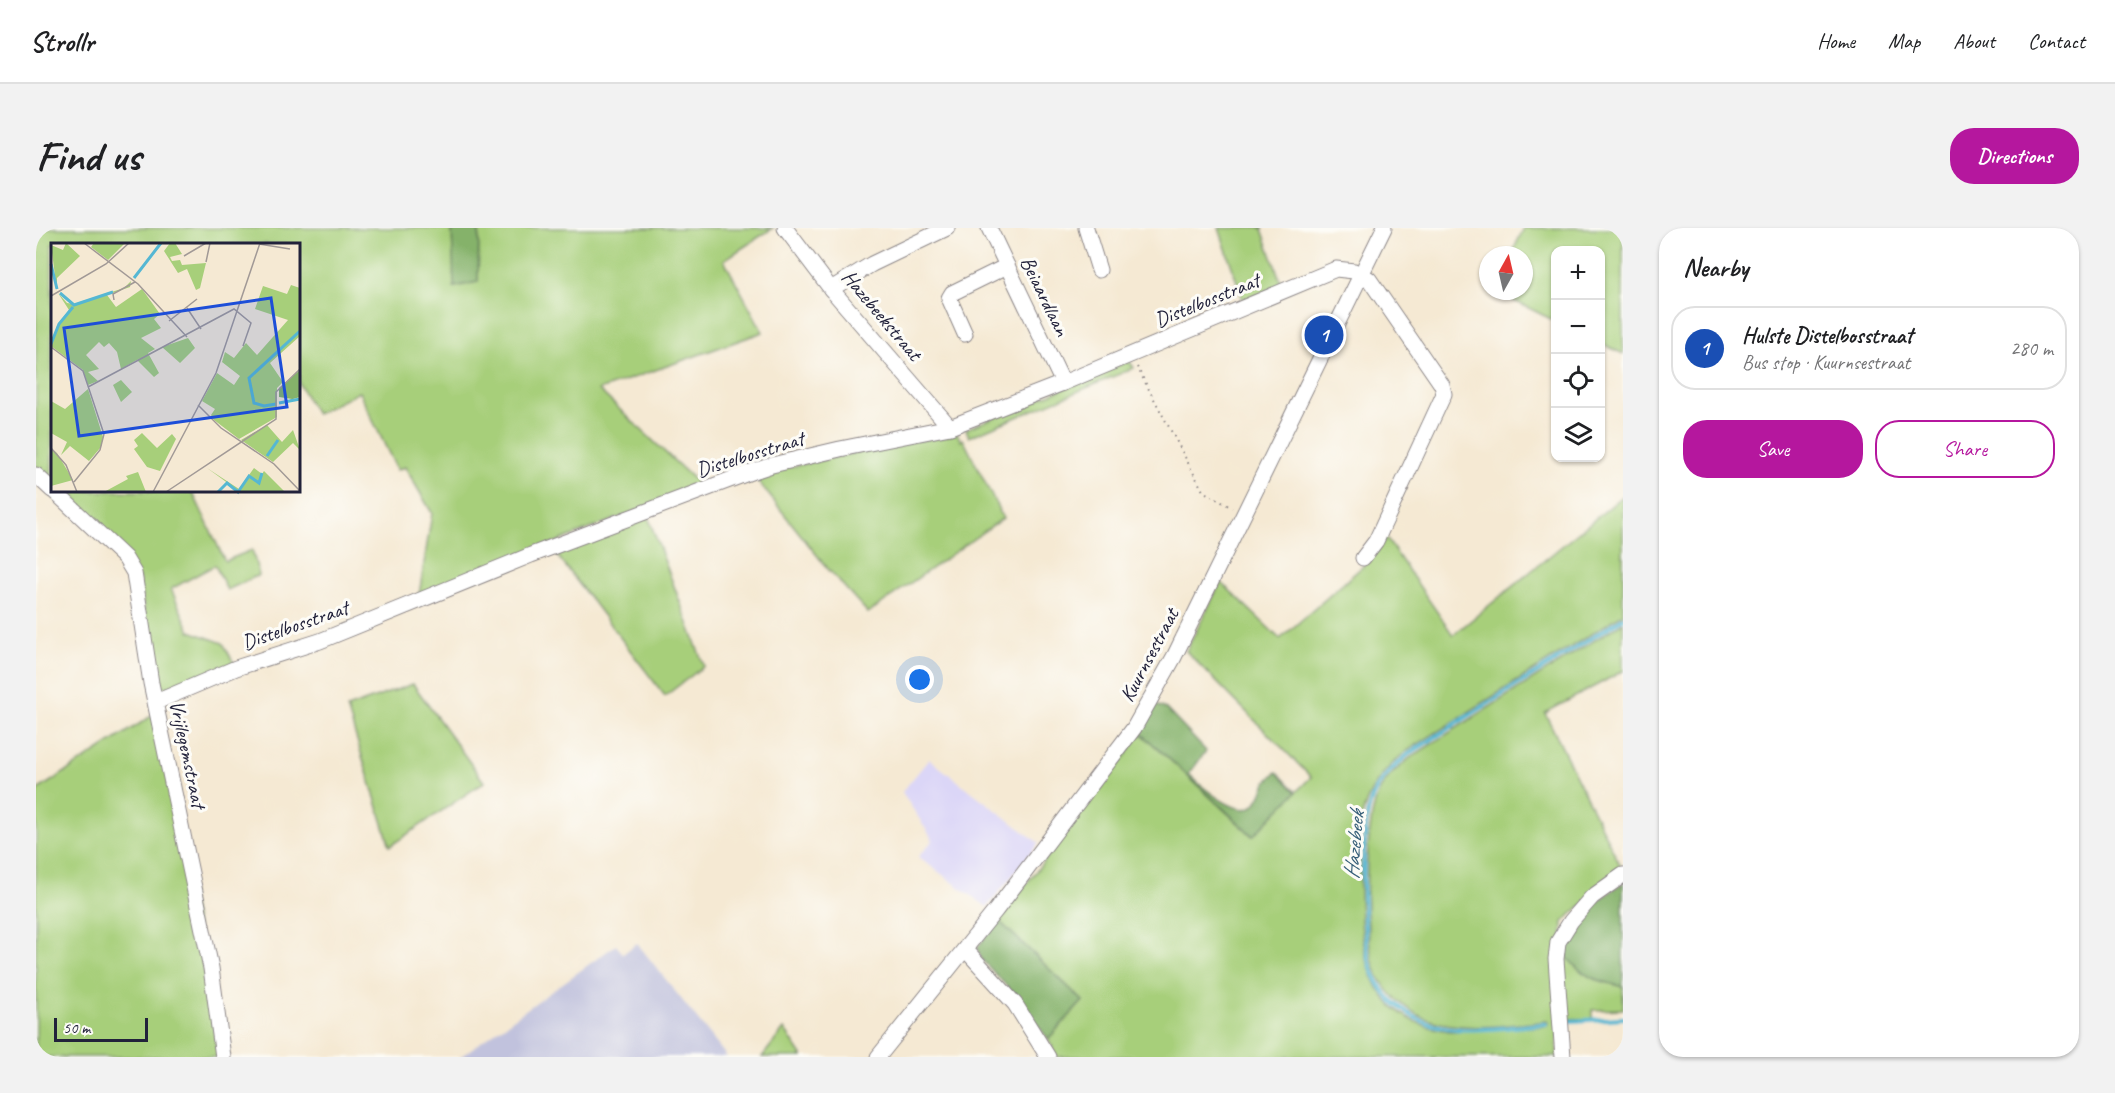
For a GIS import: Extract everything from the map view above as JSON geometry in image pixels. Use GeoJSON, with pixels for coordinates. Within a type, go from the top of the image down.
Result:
{"type":"FeatureCollection","features":[{"type":"Feature","properties":{"kind":"street","name":"Hazebeekstraat"},"geometry":{"type":"LineString","coordinates":[[785,228],[831,289],[950,427]]}},
{"type":"Feature","properties":{"kind":"street"},"geometry":{"type":"LineString","coordinates":[[831,289],[873,264],[947,228]]}},
{"type":"Feature","properties":{"kind":"street","name":"Beiaardlaan"},"geometry":{"type":"LineString","coordinates":[[989,228],[1063,382]]}},
{"type":"Feature","properties":{"kind":"street"},"geometry":{"type":"LineString","coordinates":[[1086,228],[1099,270]]}},
{"type":"Feature","properties":{"kind":"street","name":"Kuurnsestraat"},"geometry":{"type":"LineString","coordinates":[[878,1057],[965,949],[1121,748],[1134,728],[1174,657],[1384,228]]}},
{"type":"Feature","properties":{"kind":"street"},"geometry":{"type":"LineString","coordinates":[[965,334],[949,298],[952,293],[1007,266]]}},
{"type":"Feature","properties":{"kind":"street","name":"Distelbosstraat"},"geometry":{"type":"LineString","coordinates":[[156,702],[236,668],[320,641],[520,560],[748,473],[840,449],[950,427],[1336,269],[1361,274]]}},
{"type":"Feature","properties":{"kind":"street"},"geometry":{"type":"LineString","coordinates":[[1361,274],[1369,279],[1442,385],[1444,394],[1377,541],[1363,558]]}},
{"type":"Feature","properties":{"kind":"street","name":"Vrijlegemstraat"},"geometry":{"type":"LineString","coordinates":[[36,475],[51,488]]}},
{"type":"Feature","properties":{"kind":"street","name":"Vrijlegemstraat"},"geometry":{"type":"LineString","coordinates":[[55,492],[125,558],[134,573],[150,674],[211,968],[223,1057]]}},
{"type":"Feature","properties":{"kind":"street"},"geometry":{"type":"LineString","coordinates":[[1563,1057],[1556,959],[1558,942],[1570,921],[1592,897],[1623,875]]}},
{"type":"Feature","properties":{"kind":"street"},"geometry":{"type":"LineString","coordinates":[[965,949],[1015,1004],[1048,1057]]}},
{"type":"Feature","properties":{"kind":"path"},"geometry":{"type":"LineString","coordinates":[[1130,354],[1203,491],[1244,515]]}},
{"type":"Feature","properties":{"kind":"shaded area"},"geometry":{"type":"Polygon","coordinates":[[[929,759],[1039,843],[987,907],[918,857],[933,840],[902,792],[929,759]]]}},
{"type":"Feature","properties":{"kind":"shaded area"},"geometry":{"type":"Polygon","coordinates":[[[637,943],[727,1057],[460,1057],[616,945],[623,954],[637,943]]]}},
{"type":"Feature","properties":{"kind":"green space"},"geometry":{"type":"Polygon","coordinates":[[[36,228],[452,228],[455,287],[478,282],[479,228],[773,228],[724,260],[763,332],[599,390],[701,486],[419,595],[432,513],[405,467],[397,470],[359,392],[316,414],[300,386],[300,243],[51,243],[51,484],[36,470],[36,228]]]}},
{"type":"Feature","properties":{"kind":"green space"},"geometry":{"type":"Polygon","coordinates":[[[452,228],[479,228],[478,282],[454,287],[452,228]]]}},
{"type":"Feature","properties":{"kind":"green space"},"geometry":{"type":"Polygon","coordinates":[[[1219,228],[1264,228],[1262,229],[1283,288],[1244,303],[1219,228]]]}},
{"type":"Feature","properties":{"kind":"green space"},"geometry":{"type":"Polygon","coordinates":[[[1524,228],[1623,228],[1623,354],[1605,345],[1605,246],[1551,246],[1551,319],[1512,300],[1533,300],[1533,246],[1515,246],[1524,228]]]}},
{"type":"Feature","properties":{"kind":"green space"},"geometry":{"type":"Polygon","coordinates":[[[1129,361],[1134,368],[969,437],[966,429],[1129,361]]]}},
{"type":"Feature","properties":{"kind":"green space"},"geometry":{"type":"Polygon","coordinates":[[[957,433],[961,441],[963,439],[1003,518],[868,613],[828,569],[753,475],[910,441],[957,433]]]}},
{"type":"Feature","properties":{"kind":"green space"},"geometry":{"type":"Polygon","coordinates":[[[59,492],[192,492],[225,561],[252,550],[259,575],[227,590],[215,565],[171,589],[190,631],[223,643],[235,665],[171,688],[161,687],[155,680],[139,578],[59,492]]]}},
{"type":"Feature","properties":{"kind":"green space"},"geometry":{"type":"Polygon","coordinates":[[[1623,496],[1623,614],[1407,751],[1393,763],[1376,784],[1367,800],[1360,825],[1362,929],[1372,976],[1383,996],[1399,1012],[1421,1024],[1450,1031],[1548,1026],[1548,1021],[1482,1027],[1448,1025],[1418,1015],[1393,996],[1375,969],[1368,931],[1367,879],[1370,826],[1380,790],[1386,780],[1411,757],[1623,622],[1623,671],[1545,713],[1622,869],[1563,922],[1557,1057],[1057,1057],[1048,1039],[1083,1001],[998,920],[1141,733],[1252,836],[1311,777],[1186,651],[1221,582],[1280,639],[1371,559],[1386,538],[1453,635],[1623,496]]]}},
{"type":"Feature","properties":{"kind":"green space"},"geometry":{"type":"Polygon","coordinates":[[[647,514],[704,666],[665,696],[553,550],[647,514]]]}},
{"type":"Feature","properties":{"kind":"green space"},"geometry":{"type":"Polygon","coordinates":[[[413,684],[484,782],[390,846],[347,708],[413,684]]]}},
{"type":"Feature","properties":{"kind":"green space"},"geometry":{"type":"Polygon","coordinates":[[[1156,705],[1166,709],[1206,751],[1189,774],[1221,800],[1232,806],[1250,808],[1256,803],[1266,783],[1277,772],[1296,792],[1253,836],[1141,733],[1156,705]]]}},
{"type":"Feature","properties":{"kind":"green space"},"geometry":{"type":"Polygon","coordinates":[[[153,715],[179,825],[219,1057],[36,1057],[36,791],[153,715]]]}},
{"type":"Feature","properties":{"kind":"green space"},"geometry":{"type":"Polygon","coordinates":[[[1623,882],[1623,987],[1598,980],[1579,969],[1566,956],[1566,937],[1587,910],[1623,882]]]}},
{"type":"Feature","properties":{"kind":"green space"},"geometry":{"type":"Polygon","coordinates":[[[998,920],[1083,1001],[1048,1039],[1015,995],[982,960],[977,948],[998,920]]]}},
{"type":"Feature","properties":{"kind":"green space"},"geometry":{"type":"Polygon","coordinates":[[[1566,937],[1595,979],[1623,987],[1623,1009],[1592,1010],[1592,1019],[1565,1019],[1559,966],[1566,937]]]}},
{"type":"Feature","properties":{"kind":"green space"},"geometry":{"type":"Polygon","coordinates":[[[784,1029],[803,1057],[762,1057],[784,1029]]]}},
{"type":"Feature","properties":{"kind":"waterway","name":"Hazebeek"},"geometry":{"type":"LineString","coordinates":[[1546,1024],[1477,1030],[1442,1027],[1411,1015],[1386,994],[1371,967],[1365,932],[1363,882],[1368,812],[1372,798],[1383,779],[1410,753],[1623,618]]}},
{"type":"Feature","properties":{"kind":"waterway","name":"Hazebeek"},"geometry":{"type":"LineString","coordinates":[[1569,1021],[1623,1018]]}},
{"type":"Feature","properties":{"kind":"place","name":"Hulste Distelbosstraat"},"geometry":{"type":"Point","coordinates":[1324,335]}}]}
